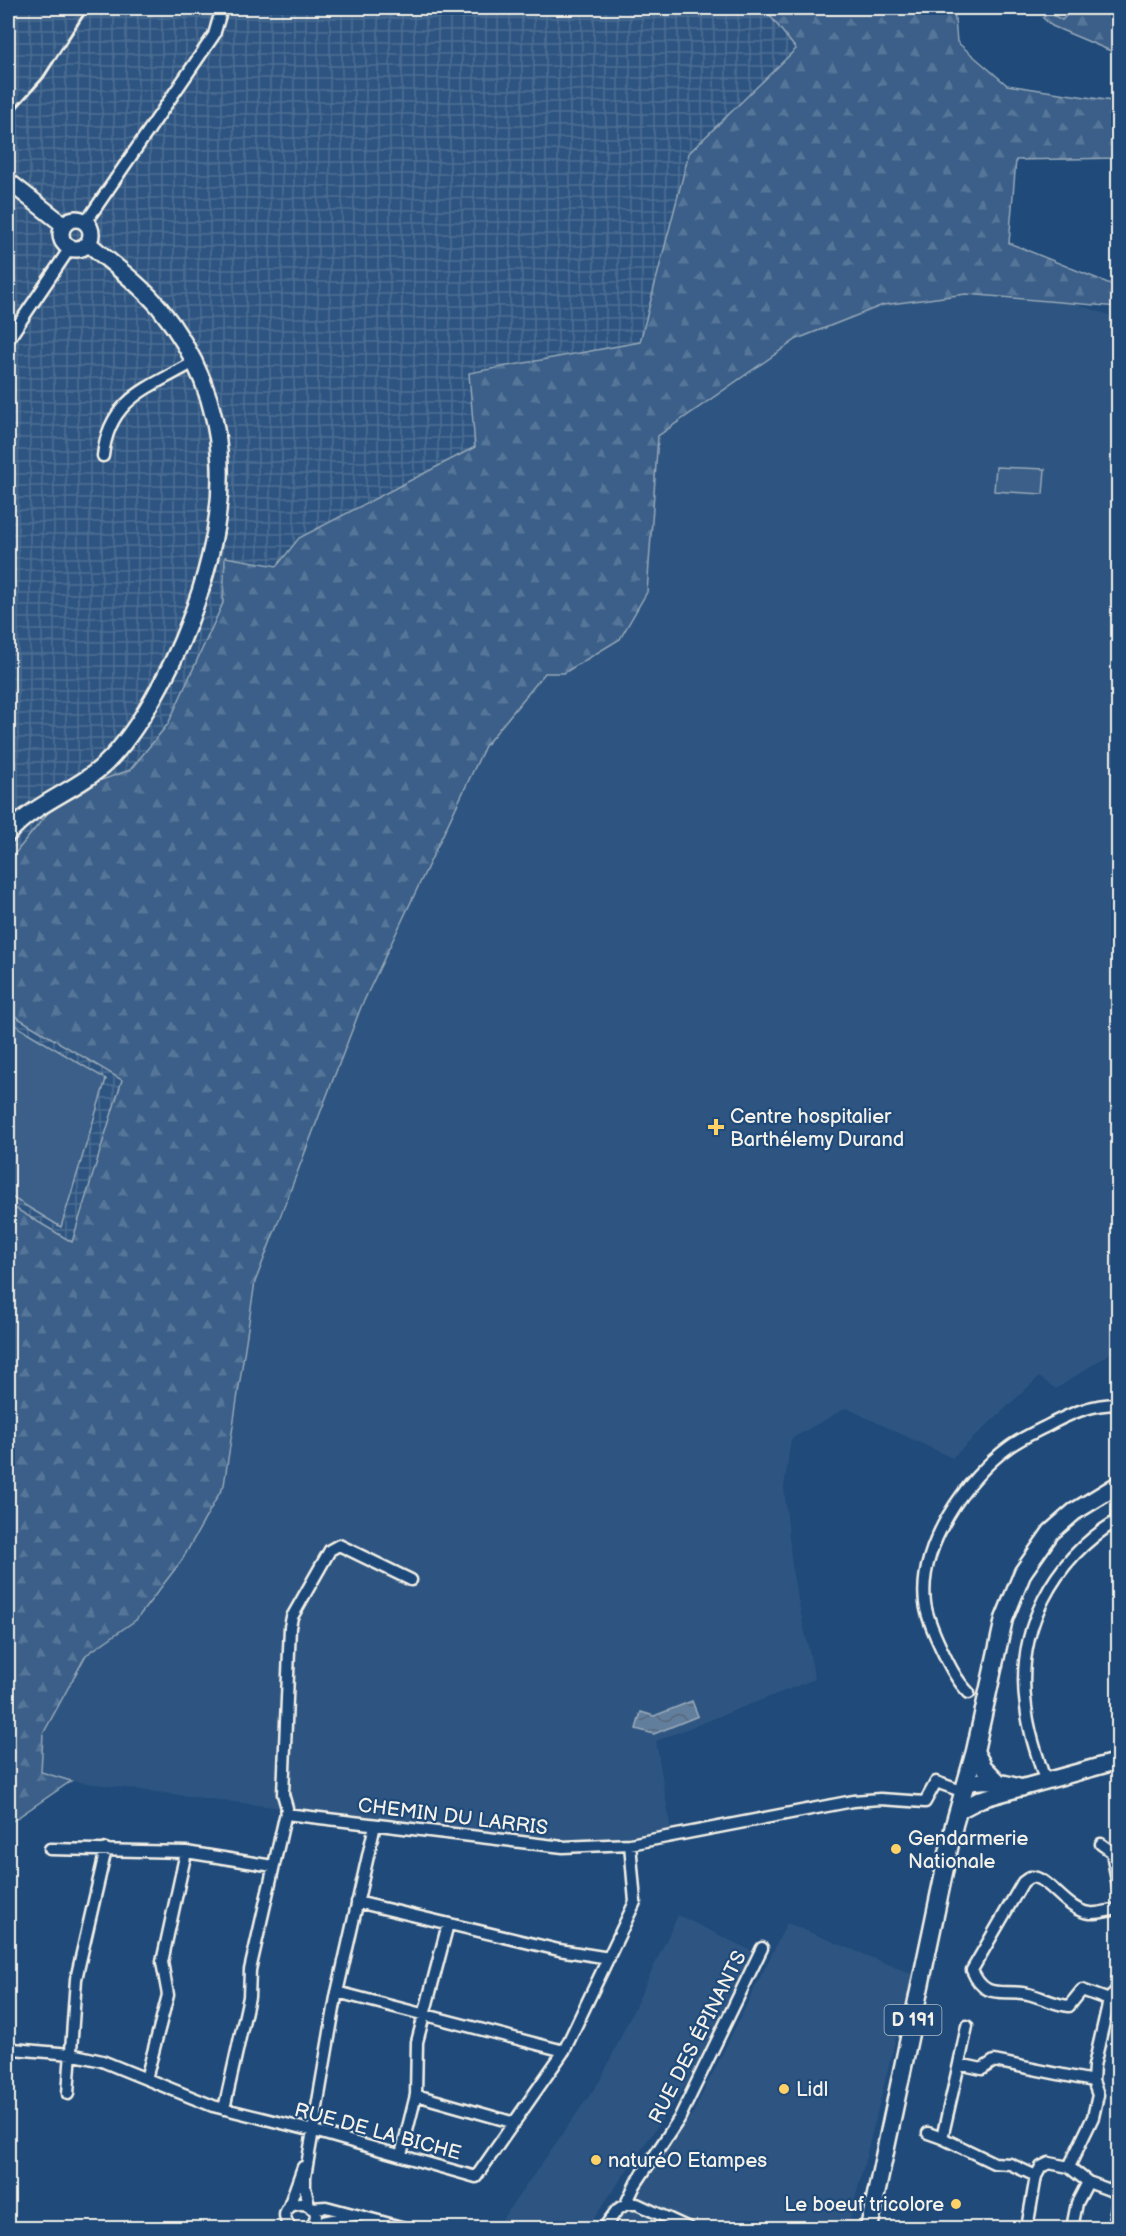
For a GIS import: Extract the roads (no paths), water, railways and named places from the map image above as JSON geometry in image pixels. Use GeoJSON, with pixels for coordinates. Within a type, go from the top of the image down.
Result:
{"type":"FeatureCollection","features":[{"type":"Feature","properties":{"kind":"main road"},"geometry":{"type":"LineString","coordinates":[[8,181],[64,225]]}},
{"type":"Feature","properties":{"kind":"main road"},"geometry":{"type":"LineString","coordinates":[[75,218],[86,222],[91,230],[88,243],[81,249],[70,248],[61,236],[64,225],[75,218]]}},
{"type":"Feature","properties":{"kind":"main road"},"geometry":{"type":"LineString","coordinates":[[8,834],[32,810],[81,782],[106,762],[137,721],[168,670],[185,634],[212,555],[220,517],[222,489],[214,417],[194,362],[158,306],[88,243]]}},
{"type":"Feature","properties":{"kind":"main road","name":"D 191"},"geometry":{"type":"LineString","coordinates":[[869,2229],[958,1811],[975,1751],[1004,1618],[1023,1572],[1051,1532],[1074,1512],[1119,1485]]}},
{"type":"Feature","properties":{"kind":"main road"},"geometry":{"type":"LineString","coordinates":[[975,1751],[984,1767],[997,1780]]}},
{"type":"Feature","properties":{"kind":"main road"},"geometry":{"type":"LineString","coordinates":[[958,1811],[981,1799],[1046,1783],[1119,1761]]}},
{"type":"Feature","properties":{"kind":"main road"},"geometry":{"type":"LineString","coordinates":[[981,1799],[965,1788],[983,1779],[997,1780],[1023,1788]]}},
{"type":"Feature","properties":{"kind":"street"},"geometry":{"type":"LineString","coordinates":[[86,222],[214,35],[222,8]]}},
{"type":"Feature","properties":{"kind":"street"},"geometry":{"type":"LineString","coordinates":[[8,340],[70,248]]}},
{"type":"Feature","properties":{"kind":"street"},"geometry":{"type":"LineString","coordinates":[[104,456],[105,433],[135,394],[194,362]]}},
{"type":"Feature","properties":{"kind":"street"},"geometry":{"type":"LineString","coordinates":[[969,1693],[950,1667],[932,1628],[925,1603],[931,1556],[940,1530],[967,1490],[1009,1447],[1082,1409],[1101,1404],[1119,1404]]}},
{"type":"Feature","properties":{"kind":"street"},"geometry":{"type":"LineString","coordinates":[[1046,1783],[1026,1706],[1023,1680],[1028,1637],[1036,1612],[1061,1569],[1082,1546],[1119,1520]]}},
{"type":"Feature","properties":{"kind":"street"},"geometry":{"type":"LineString","coordinates":[[224,2109],[249,1997],[250,1970],[287,1808],[282,1794],[292,1617],[330,1550],[339,1545],[411,1580]]}},
{"type":"Feature","properties":{"kind":"street","name":"CHEMIN DU LARRIS"},"geometry":{"type":"LineString","coordinates":[[286,1814],[555,1847],[630,1844],[853,1801],[880,1799],[925,1802],[936,1782],[965,1788]]}},
{"type":"Feature","properties":{"kind":"street"},"geometry":{"type":"LineString","coordinates":[[312,2226],[315,2216],[305,2187],[311,2147],[337,1992],[375,1825]]}},
{"type":"Feature","properties":{"kind":"street","name":"RUE DE LA BICHE"},"geometry":{"type":"LineString","coordinates":[[13,2049],[71,2054],[102,2061],[224,2109],[314,2131],[476,2177],[564,2051],[635,1902],[630,1844]]}},
{"type":"Feature","properties":{"kind":"street"},"geometry":{"type":"LineString","coordinates":[[1101,1844],[1112,1852],[1119,1887]]}},
{"type":"Feature","properties":{"kind":"street"},"geometry":{"type":"LineString","coordinates":[[50,1849],[186,1851],[273,1866]]}},
{"type":"Feature","properties":{"kind":"street"},"geometry":{"type":"LineString","coordinates":[[68,2094],[76,1979],[106,1849]]}},
{"type":"Feature","properties":{"kind":"street"},"geometry":{"type":"LineString","coordinates":[[146,2079],[168,1995],[162,1962],[186,1851]]}},
{"type":"Feature","properties":{"kind":"street"},"geometry":{"type":"LineString","coordinates":[[1109,2000],[1082,1990],[1069,2006],[1027,1994],[995,1994],[976,1979],[972,1970],[1023,1882],[1030,1877],[1041,1879],[1078,1910],[1090,1913],[1119,1909]]}},
{"type":"Feature","properties":{"kind":"street"},"geometry":{"type":"LineString","coordinates":[[357,1902],[559,1950],[609,1958]]}},
{"type":"Feature","properties":{"kind":"street"},"geometry":{"type":"LineString","coordinates":[[401,2155],[416,2096],[417,2042],[448,1924]]}},
{"type":"Feature","properties":{"kind":"street","name":"RUE DES ÉPINANTS"},"geometry":{"type":"LineString","coordinates":[[604,2229],[617,2210],[626,2204],[635,2185],[679,2119],[762,1948]]}},
{"type":"Feature","properties":{"kind":"street"},"geometry":{"type":"LineString","coordinates":[[1069,2167],[1093,2117],[1098,2095],[1093,2081],[1109,2000],[1117,1989],[1119,1978]]}},
{"type":"Feature","properties":{"kind":"street"},"geometry":{"type":"LineString","coordinates":[[337,1992],[564,2051]]}},
{"type":"Feature","properties":{"kind":"street"},"geometry":{"type":"LineString","coordinates":[[942,2138],[967,2026]]}},
{"type":"Feature","properties":{"kind":"street"},"geometry":{"type":"LineString","coordinates":[[959,2064],[982,2069],[994,2061],[1093,2081]]}},
{"type":"Feature","properties":{"kind":"street"},"geometry":{"type":"LineString","coordinates":[[416,2096],[515,2123]]}},
{"type":"Feature","properties":{"kind":"street"},"geometry":{"type":"LineString","coordinates":[[928,2133],[994,2163],[1010,2164],[1036,2176]]}},
{"type":"Feature","properties":{"kind":"street"},"geometry":{"type":"LineString","coordinates":[[286,2221],[311,2147]]}},
{"type":"Feature","properties":{"kind":"street"},"geometry":{"type":"LineString","coordinates":[[1027,2228],[1036,2176],[1041,2168],[1049,2163],[1069,2167],[1088,2182],[1119,2193]]}},
{"type":"Feature","properties":{"kind":"street"},"geometry":{"type":"LineString","coordinates":[[1072,2229],[1077,2203],[1088,2182]]}},
{"type":"Feature","properties":{"kind":"street"},"geometry":{"type":"LineString","coordinates":[[1113,2229],[1119,2201]]}},
{"type":"Feature","properties":{"kind":"street"},"geometry":{"type":"LineString","coordinates":[[286,2221],[296,2204],[326,2207],[405,2229]]}},
{"type":"Feature","properties":{"kind":"street"},"geometry":{"type":"LineString","coordinates":[[626,2204],[637,2204],[688,2229]]}},
{"type":"Feature","properties":{"kind":"street"},"geometry":{"type":"LineString","coordinates":[[312,2226],[352,2216]]}},
{"type":"Feature","properties":{"kind":"water"},"geometry":{"type":"Polygon","coordinates":[[[692,1701],[698,1716],[654,1734],[636,1729],[641,1712],[654,1716],[692,1701]]]}},
{"type":"Feature","properties":{"kind":"railway"},"geometry":{"type":"LineString","coordinates":[[8,117],[43,78],[88,8]]}},
{"type":"Feature","properties":{"kind":"place","name":"Centre hospitalier Barthélemy Durand"},"geometry":{"type":"Point","coordinates":[716,1127]}},
{"type":"Feature","properties":{"kind":"place","name":"Gendarmerie Nationale"},"geometry":{"type":"Point","coordinates":[896,1849]}},
{"type":"Feature","properties":{"kind":"place","name":"Lidl"},"geometry":{"type":"Point","coordinates":[784,2089]}},
{"type":"Feature","properties":{"kind":"place","name":"naturéO Etampes"},"geometry":{"type":"Point","coordinates":[596,2160]}},
{"type":"Feature","properties":{"kind":"place","name":"Le boeuf tricolore"},"geometry":{"type":"Point","coordinates":[956,2204]}}]}
